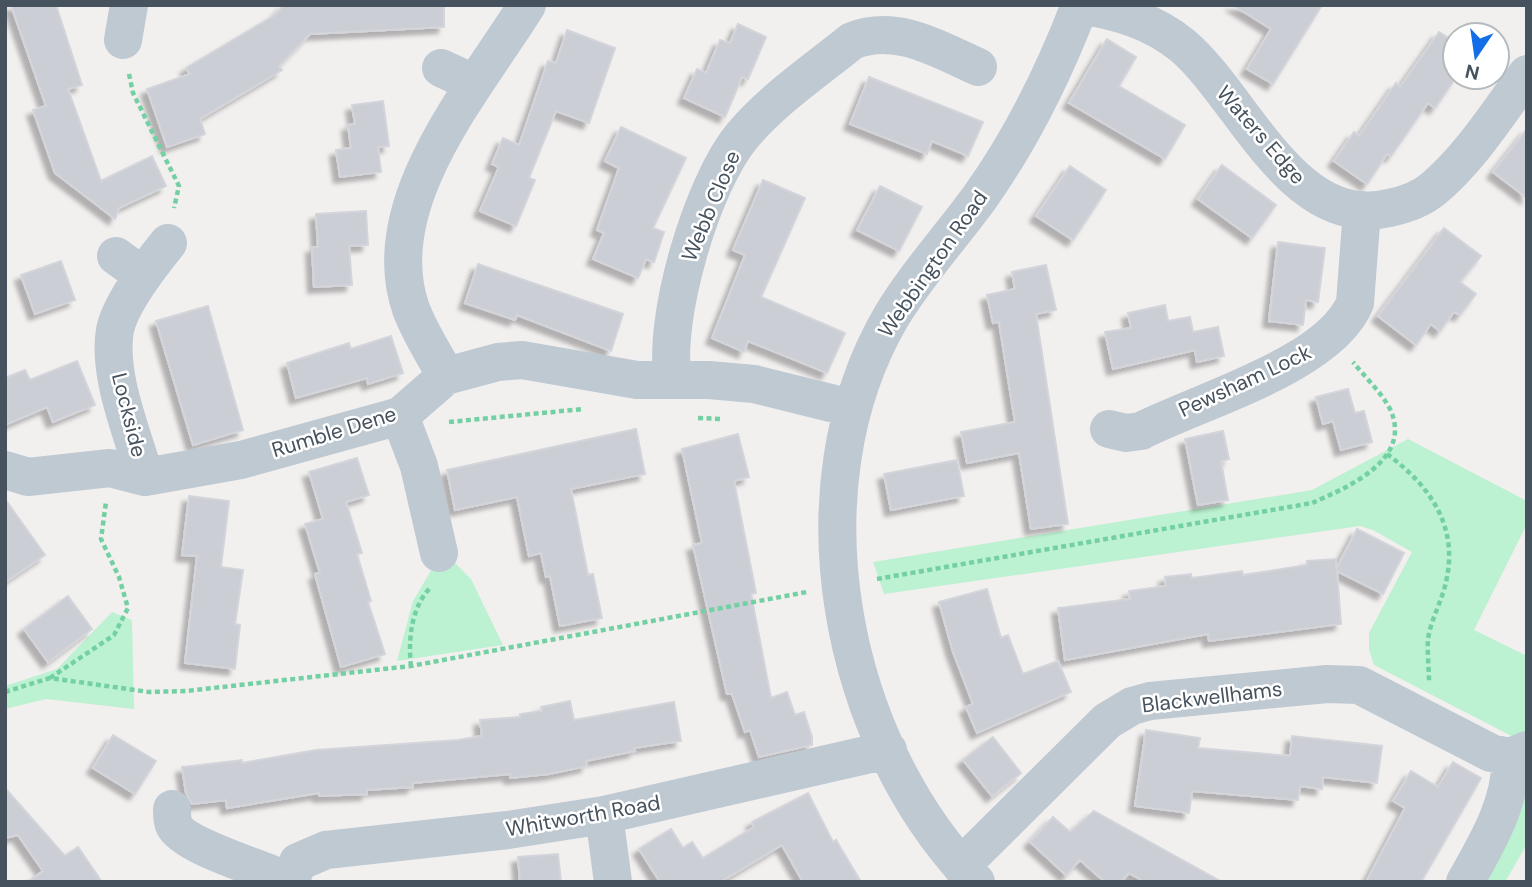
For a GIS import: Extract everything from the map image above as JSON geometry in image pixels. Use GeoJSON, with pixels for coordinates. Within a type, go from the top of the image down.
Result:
{"type":"FeatureCollection","features":[{"type":"Feature","properties":{"kind":"street"},"geometry":{"type":"LineString","coordinates":[[446,376],[411,309],[404,280],[403,248],[407,225],[457,76],[527,5]]}},
{"type":"Feature","properties":{"kind":"street","name":"Waters Edge"},"geometry":{"type":"LineString","coordinates":[[1080,5],[1117,12],[1162,31],[1184,47],[1302,186],[1325,200],[1362,211],[1402,205],[1430,192],[1452,171],[1527,74]]}},
{"type":"Feature","properties":{"kind":"street","name":"Webbington Road"},"geometry":{"type":"LineString","coordinates":[[969,874],[922,812],[888,750],[854,657],[840,585],[836,513],[851,408],[873,352],[892,315],[981,196],[1035,108],[1080,5]]}},
{"type":"Feature","properties":{"kind":"street","name":"Webb Close"},"geometry":{"type":"LineString","coordinates":[[673,380],[669,356],[676,297],[717,180],[744,134],[852,41],[867,35],[939,32],[978,67]]}},
{"type":"Feature","properties":{"kind":"street","name":"Pewsham Lock"},"geometry":{"type":"LineString","coordinates":[[1121,438],[1289,365],[1333,336],[1350,316],[1355,303],[1362,211]]}},
{"type":"Feature","properties":{"kind":"street","name":"Lockside"},"geometry":{"type":"LineString","coordinates":[[128,472],[116,378],[115,330],[129,266],[168,243]]}},
{"type":"Feature","properties":{"kind":"street","name":"Rumble Dene"},"geometry":{"type":"LineString","coordinates":[[5,470],[28,477],[54,473],[128,472],[241,460],[400,416],[446,376],[498,362],[522,360],[602,377],[754,384],[851,408]]}},
{"type":"Feature","properties":{"kind":"street"},"geometry":{"type":"LineString","coordinates":[[400,416],[419,466],[425,535]]}},
{"type":"Feature","properties":{"kind":"street","name":"Blackwellhams"},"geometry":{"type":"LineString","coordinates":[[969,874],[1107,721],[1132,706],[1201,695],[1346,684],[1375,691],[1491,753],[1518,753],[1504,801],[1471,872]]}},
{"type":"Feature","properties":{"kind":"street","name":"Whitworth Road"},"geometry":{"type":"LineString","coordinates":[[290,882],[298,862],[326,850],[508,830],[604,815],[888,750]]}},
{"type":"Feature","properties":{"kind":"street"},"geometry":{"type":"LineString","coordinates":[[172,808],[174,825],[189,840],[208,851],[262,868],[290,882]]}},
{"type":"Feature","properties":{"kind":"street"},"geometry":{"type":"LineString","coordinates":[[604,815],[613,882]]}},
{"type":"Feature","properties":{"kind":"path"},"geometry":{"type":"LineString","coordinates":[[126,23],[133,93],[179,186],[168,243]]}},
{"type":"Feature","properties":{"kind":"path"},"geometry":{"type":"LineString","coordinates":[[50,678],[161,692],[411,666],[840,585],[1312,503],[1353,485],[1373,471],[1387,454],[1393,432],[1391,410],[1333,336]]}},
{"type":"Feature","properties":{"kind":"path"},"geometry":{"type":"LineString","coordinates":[[1387,454],[1406,468],[1435,501],[1449,541],[1447,582],[1429,635],[1428,695],[1418,714]]}},
{"type":"Feature","properties":{"kind":"path"},"geometry":{"type":"LineString","coordinates":[[5,692],[50,678],[114,635],[128,608],[119,577],[101,540],[128,472]]}},
{"type":"Feature","properties":{"kind":"path"},"geometry":{"type":"LineString","coordinates":[[411,666],[409,649],[416,610],[422,597],[441,576],[425,535]]}},
{"type":"Feature","properties":{"kind":"green space"},"geometry":{"type":"Polygon","coordinates":[[[1408,439],[1527,501],[1527,524],[1474,630],[1527,656],[1527,744],[1374,665],[1369,650],[1369,633],[1412,552],[1373,530],[1360,526],[884,594],[873,562],[1312,490],[1408,439]]]}},
{"type":"Feature","properties":{"kind":"green space"},"geometry":{"type":"Polygon","coordinates":[[[455,563],[471,579],[503,645],[397,661],[413,601],[432,569],[455,563]]]}},
{"type":"Feature","properties":{"kind":"green space"},"geometry":{"type":"Polygon","coordinates":[[[112,612],[132,620],[134,709],[46,699],[5,709],[5,686],[57,669],[112,612]]]}},
{"type":"Feature","properties":{"kind":"green space"},"geometry":{"type":"Polygon","coordinates":[[[1527,785],[1527,844],[1505,882],[1474,882],[1527,785]]]}},
{"type":"Feature","properties":{"kind":"building"},"geometry":{"type":"Polygon","coordinates":[[[11,5],[56,5],[82,85],[68,89],[101,181],[152,156],[166,186],[119,208],[115,219],[55,173],[33,110],[46,106],[11,5]]]}},
{"type":"Feature","properties":{"kind":"building"},"geometry":{"type":"Polygon","coordinates":[[[284,5],[444,5],[444,27],[310,34],[279,66],[282,70],[200,119],[205,134],[167,147],[147,89],[190,74],[186,68],[275,15],[284,5]]]}},
{"type":"Feature","properties":{"kind":"building"},"geometry":{"type":"Polygon","coordinates":[[[1233,5],[1322,5],[1273,84],[1247,69],[1271,29],[1233,5]]]}},
{"type":"Feature","properties":{"kind":"building"},"geometry":{"type":"Polygon","coordinates":[[[738,24],[766,37],[748,79],[742,77],[725,117],[684,98],[697,69],[706,73],[720,40],[730,43],[738,24]]]}},
{"type":"Feature","properties":{"kind":"building"},"geometry":{"type":"Polygon","coordinates":[[[567,30],[615,48],[589,123],[556,111],[529,178],[535,180],[516,226],[480,211],[499,167],[492,164],[503,138],[519,145],[548,61],[556,63],[567,30]]]}},
{"type":"Feature","properties":{"kind":"building"},"geometry":{"type":"Polygon","coordinates":[[[1439,32],[1441,33],[1441,91],[1447,91],[1435,108],[1428,103],[1391,156],[1387,154],[1367,184],[1334,161],[1354,132],[1359,136],[1396,83],[1400,87],[1439,32]]]}},
{"type":"Feature","properties":{"kind":"building"},"geometry":{"type":"Polygon","coordinates":[[[1107,39],[1136,57],[1119,86],[1185,125],[1165,159],[1069,103],[1107,39]]]}},
{"type":"Feature","properties":{"kind":"building"},"geometry":{"type":"Polygon","coordinates":[[[869,77],[983,122],[968,156],[932,141],[927,154],[850,124],[869,77]]]}},
{"type":"Feature","properties":{"kind":"building"},"geometry":{"type":"Polygon","coordinates":[[[383,101],[389,146],[378,147],[381,172],[340,177],[336,150],[351,148],[348,125],[355,124],[352,105],[383,101]]]}},
{"type":"Feature","properties":{"kind":"building"},"geometry":{"type":"Polygon","coordinates":[[[621,127],[686,158],[653,228],[664,232],[654,262],[646,259],[638,278],[593,259],[604,233],[597,230],[619,168],[605,161],[621,127]]]}},
{"type":"Feature","properties":{"kind":"building"},"geometry":{"type":"Polygon","coordinates":[[[1527,129],[1527,198],[1493,172],[1527,129]]]}},
{"type":"Feature","properties":{"kind":"building"},"geometry":{"type":"Polygon","coordinates":[[[1222,165],[1276,205],[1252,238],[1198,199],[1222,165]]]}},
{"type":"Feature","properties":{"kind":"building"},"geometry":{"type":"Polygon","coordinates":[[[1070,166],[1106,190],[1073,240],[1036,216],[1070,166]]]}},
{"type":"Feature","properties":{"kind":"building"},"geometry":{"type":"Polygon","coordinates":[[[763,180],[805,198],[761,297],[845,333],[827,373],[748,341],[744,352],[712,338],[745,255],[733,250],[763,180]]]}},
{"type":"Feature","properties":{"kind":"building"},"geometry":{"type":"Polygon","coordinates":[[[880,186],[922,207],[899,251],[857,230],[880,186]]]}},
{"type":"Feature","properties":{"kind":"building"},"geometry":{"type":"Polygon","coordinates":[[[366,211],[368,245],[349,246],[352,285],[314,287],[312,247],[318,247],[316,214],[366,211]]]}},
{"type":"Feature","properties":{"kind":"building"},"geometry":{"type":"Polygon","coordinates":[[[1444,228],[1481,256],[1460,282],[1476,294],[1460,315],[1454,312],[1440,331],[1431,324],[1416,345],[1378,316],[1444,228]]]}},
{"type":"Feature","properties":{"kind":"building"},"geometry":{"type":"Polygon","coordinates":[[[1278,242],[1325,248],[1318,302],[1306,300],[1303,325],[1269,321],[1278,242]]]}},
{"type":"Feature","properties":{"kind":"building"},"geometry":{"type":"Polygon","coordinates":[[[61,261],[75,300],[35,314],[21,275],[61,261]]]}},
{"type":"Feature","properties":{"kind":"building"},"geometry":{"type":"Polygon","coordinates":[[[478,264],[623,314],[611,351],[517,315],[515,320],[465,303],[478,264]]]}},
{"type":"Feature","properties":{"kind":"building"},"geometry":{"type":"Polygon","coordinates":[[[1046,265],[1056,310],[1036,314],[1068,524],[1031,529],[1019,453],[967,463],[961,432],[1015,422],[999,322],[993,323],[987,295],[1015,289],[1012,272],[1046,265]]]}},
{"type":"Feature","properties":{"kind":"building"},"geometry":{"type":"Polygon","coordinates":[[[1165,305],[1168,321],[1190,317],[1193,332],[1218,327],[1224,356],[1197,362],[1195,350],[1113,369],[1105,332],[1131,328],[1128,313],[1165,305]]]}},
{"type":"Feature","properties":{"kind":"building"},"geometry":{"type":"Polygon","coordinates":[[[208,306],[243,430],[193,445],[156,321],[208,306]]]}},
{"type":"Feature","properties":{"kind":"building"},"geometry":{"type":"Polygon","coordinates":[[[391,336],[403,373],[368,384],[367,378],[296,398],[287,363],[349,343],[351,349],[391,336]]]}},
{"type":"Feature","properties":{"kind":"building"},"geometry":{"type":"Polygon","coordinates":[[[77,361],[95,405],[53,422],[47,407],[5,425],[5,378],[25,370],[30,380],[77,361]]]}},
{"type":"Feature","properties":{"kind":"building"},"geometry":{"type":"Polygon","coordinates":[[[1348,389],[1355,413],[1364,411],[1372,442],[1341,450],[1333,421],[1323,424],[1316,397],[1348,389]]]}},
{"type":"Feature","properties":{"kind":"building"},"geometry":{"type":"Polygon","coordinates":[[[636,429],[645,474],[571,489],[588,575],[593,574],[602,618],[560,626],[550,576],[546,577],[541,553],[529,556],[517,497],[455,510],[447,470],[636,429]]]}},
{"type":"Feature","properties":{"kind":"building"},"geometry":{"type":"Polygon","coordinates":[[[1223,431],[1229,459],[1221,461],[1228,500],[1198,505],[1185,439],[1223,431]]]}},
{"type":"Feature","properties":{"kind":"building"},"geometry":{"type":"Polygon","coordinates":[[[738,434],[749,477],[734,481],[756,593],[751,594],[771,698],[787,692],[795,715],[804,712],[812,737],[812,745],[759,757],[750,730],[745,732],[732,694],[727,694],[693,545],[702,543],[682,449],[738,434]]]}},
{"type":"Feature","properties":{"kind":"building"},"geometry":{"type":"Polygon","coordinates":[[[357,458],[369,495],[346,502],[362,553],[357,554],[371,601],[368,602],[385,654],[341,667],[315,574],[320,573],[305,524],[323,519],[309,472],[357,458]]]}},
{"type":"Feature","properties":{"kind":"building"},"geometry":{"type":"Polygon","coordinates":[[[957,460],[964,496],[891,510],[884,474],[957,460]]]}},
{"type":"Feature","properties":{"kind":"building"},"geometry":{"type":"Polygon","coordinates":[[[189,496],[229,501],[221,567],[243,570],[235,624],[240,625],[235,669],[185,663],[197,556],[182,555],[189,496]]]}},
{"type":"Feature","properties":{"kind":"building"},"geometry":{"type":"Polygon","coordinates":[[[5,499],[45,555],[5,582],[5,499]]]}},
{"type":"Feature","properties":{"kind":"building"},"geometry":{"type":"Polygon","coordinates":[[[1357,529],[1404,553],[1383,594],[1337,571],[1341,624],[1209,641],[1208,634],[1065,660],[1058,608],[1130,599],[1129,591],[1166,586],[1165,577],[1191,574],[1192,578],[1242,571],[1243,575],[1307,565],[1307,561],[1336,559],[1336,569],[1357,529]]]}},
{"type":"Feature","properties":{"kind":"building"},"geometry":{"type":"Polygon","coordinates":[[[987,589],[1001,638],[1008,635],[1023,674],[1058,661],[1071,692],[977,733],[966,707],[973,704],[953,652],[939,602],[987,589]]]}},
{"type":"Feature","properties":{"kind":"building"},"geometry":{"type":"Polygon","coordinates":[[[68,596],[92,629],[48,662],[24,629],[68,596]]]}},
{"type":"Feature","properties":{"kind":"building"},"geometry":{"type":"Polygon","coordinates":[[[570,701],[574,720],[674,702],[681,741],[634,748],[635,751],[586,761],[587,766],[549,774],[510,778],[510,774],[413,783],[413,787],[367,790],[367,794],[319,796],[319,793],[227,808],[226,800],[192,804],[186,793],[182,767],[242,760],[242,763],[316,750],[482,736],[480,720],[520,717],[520,714],[542,711],[541,707],[570,701]]]}},
{"type":"Feature","properties":{"kind":"building"},"geometry":{"type":"Polygon","coordinates":[[[1146,730],[1200,738],[1198,748],[1290,756],[1292,736],[1382,746],[1377,783],[1323,777],[1322,789],[1300,786],[1298,800],[1192,791],[1189,813],[1135,806],[1146,730]]]}},
{"type":"Feature","properties":{"kind":"building"},"geometry":{"type":"Polygon","coordinates":[[[113,735],[156,761],[135,794],[93,768],[113,735]]]}},
{"type":"Feature","properties":{"kind":"building"},"geometry":{"type":"Polygon","coordinates":[[[993,737],[1021,773],[992,796],[963,760],[993,737]]]}},
{"type":"Feature","properties":{"kind":"building"},"geometry":{"type":"Polygon","coordinates":[[[1453,762],[1481,778],[1421,882],[1366,882],[1405,808],[1393,801],[1411,771],[1438,787],[1453,762]]]}},
{"type":"Feature","properties":{"kind":"building"},"geometry":{"type":"Polygon","coordinates":[[[5,788],[65,856],[78,847],[102,882],[28,882],[43,871],[18,835],[5,838],[5,788]]]}},
{"type":"Feature","properties":{"kind":"building"},"geometry":{"type":"Polygon","coordinates":[[[808,793],[833,842],[836,840],[861,882],[803,882],[782,845],[720,882],[660,882],[639,849],[671,829],[683,848],[692,842],[703,858],[754,827],[752,822],[808,793]]]}},
{"type":"Feature","properties":{"kind":"building"},"geometry":{"type":"Polygon","coordinates":[[[1094,811],[1222,882],[1145,882],[1129,873],[1121,882],[1105,882],[1080,860],[1066,875],[1030,842],[1053,817],[1070,832],[1094,811]]]}},
{"type":"Feature","properties":{"kind":"building"},"geometry":{"type":"Polygon","coordinates":[[[558,854],[561,882],[520,882],[518,857],[558,854]]]}}]}
